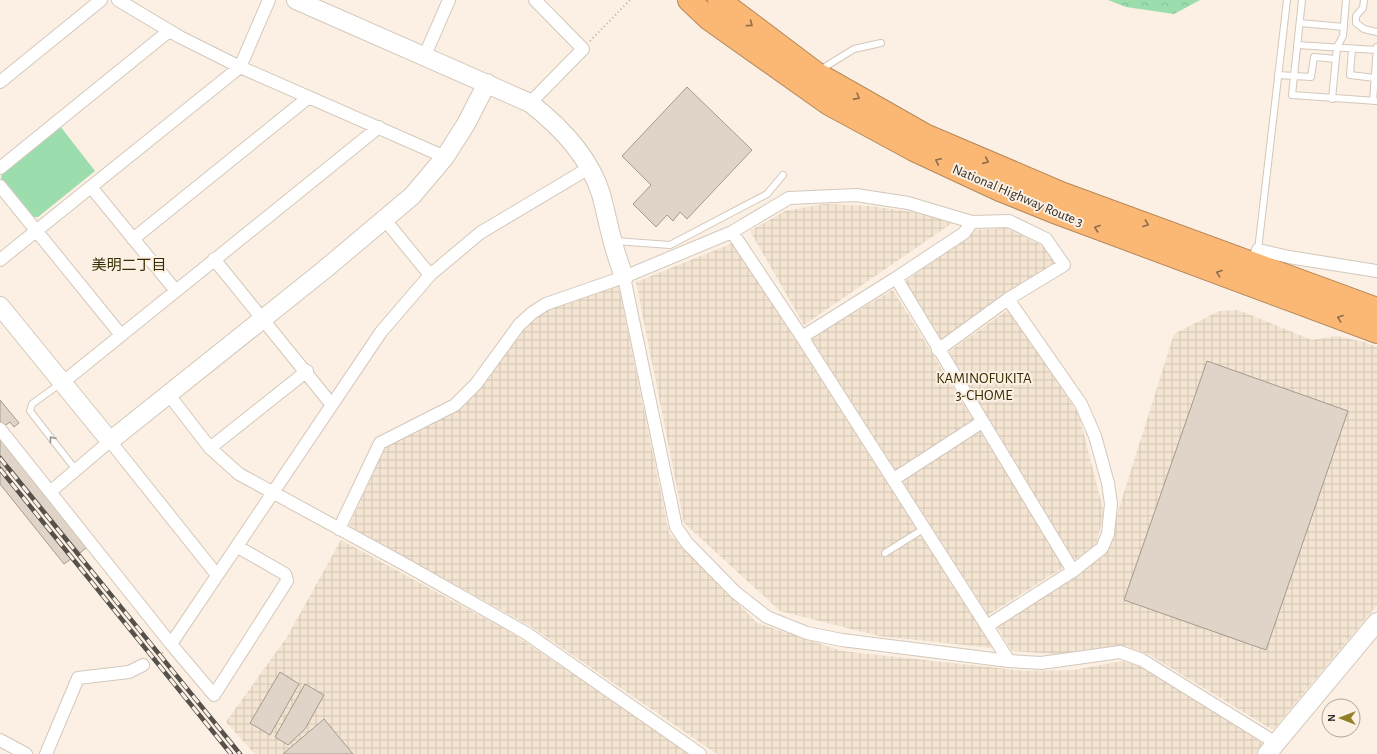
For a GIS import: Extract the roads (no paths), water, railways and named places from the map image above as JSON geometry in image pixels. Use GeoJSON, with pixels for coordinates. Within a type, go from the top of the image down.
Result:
{"type":"FeatureCollection","features":[{"type":"Feature","properties":{"kind":"highway","name":"National Highway Route 3"},"geometry":{"type":"LineString","coordinates":[[689,0],[715,23],[829,104],[914,150],[1000,190],[1057,213],[1377,332]]}},
{"type":"Feature","properties":{"kind":"highway","name":"National Highway Route 3"},"geometry":{"type":"LineString","coordinates":[[719,0],[816,72],[925,135],[1061,193],[1256,257],[1377,309]]}},
{"type":"Feature","properties":{"kind":"street"},"geometry":{"type":"LineString","coordinates":[[0,82],[101,0]]}},
{"type":"Feature","properties":{"kind":"street"},"geometry":{"type":"LineString","coordinates":[[118,0],[169,31],[240,67],[445,157]]}},
{"type":"Feature","properties":{"kind":"street"},"geometry":{"type":"LineString","coordinates":[[0,260],[240,67],[269,0]]}},
{"type":"Feature","properties":{"kind":"street"},"geometry":{"type":"LineString","coordinates":[[296,0],[425,55],[530,103],[550,119],[571,140],[589,168],[600,193],[612,240],[624,278],[676,527],[687,543],[735,592],[767,617],[807,633],[842,640],[1009,661],[1041,663],[1120,652],[1142,660],[1271,749],[1377,622]]}},
{"type":"Feature","properties":{"kind":"street"},"geometry":{"type":"LineString","coordinates":[[425,55],[449,0]]}},
{"type":"Feature","properties":{"kind":"street"},"geometry":{"type":"LineString","coordinates":[[530,103],[583,49],[535,0]]}},
{"type":"Feature","properties":{"kind":"street"},"geometry":{"type":"LineString","coordinates":[[0,168],[169,31]]}},
{"type":"Feature","properties":{"kind":"street"},"geometry":{"type":"LineString","coordinates":[[50,492],[110,441],[385,220],[412,196],[445,157],[466,124],[487,83]]}},
{"type":"Feature","properties":{"kind":"street"},"geometry":{"type":"LineString","coordinates":[[133,239],[309,96]]}},
{"type":"Feature","properties":{"kind":"street"},"geometry":{"type":"LineString","coordinates":[[62,383],[379,127]]}},
{"type":"Feature","properties":{"kind":"street"},"geometry":{"type":"LineString","coordinates":[[171,644],[382,332],[430,275],[480,233],[589,168]]}},
{"type":"Feature","properties":{"kind":"street"},"geometry":{"type":"LineString","coordinates":[[0,186],[121,335]]}},
{"type":"Feature","properties":{"kind":"street"},"geometry":{"type":"LineString","coordinates":[[91,187],[176,291]]}},
{"type":"Feature","properties":{"kind":"street"},"geometry":{"type":"LineString","coordinates":[[339,529],[380,444],[455,405],[476,384],[519,325],[532,313],[546,304],[624,278],[732,232],[789,198],[856,195],[901,202],[972,222],[1009,221],[1046,240],[1064,265],[1008,299],[938,350]]}},
{"type":"Feature","properties":{"kind":"street"},"geometry":{"type":"LineString","coordinates":[[385,220],[430,275]]}},
{"type":"Feature","properties":{"kind":"street"},"geometry":{"type":"LineString","coordinates":[[802,337],[964,233],[972,222]]}},
{"type":"Feature","properties":{"kind":"street"},"geometry":{"type":"LineString","coordinates":[[732,232],[894,479],[1009,661]]}},
{"type":"Feature","properties":{"kind":"street"},"geometry":{"type":"LineString","coordinates":[[1256,257],[1290,257],[1377,271]]}},
{"type":"Feature","properties":{"kind":"street"},"geometry":{"type":"LineString","coordinates":[[214,259],[307,371],[332,405]]}},
{"type":"Feature","properties":{"kind":"street"},"geometry":{"type":"LineString","coordinates":[[896,278],[938,350],[1073,570]]}},
{"type":"Feature","properties":{"kind":"street"},"geometry":{"type":"LineString","coordinates":[[987,626],[1073,570],[1102,548],[1108,534],[1111,504],[1108,483],[1095,436],[1081,404],[1008,299]]}},
{"type":"Feature","properties":{"kind":"street"},"geometry":{"type":"LineString","coordinates":[[0,306],[217,575]]}},
{"type":"Feature","properties":{"kind":"street"},"geometry":{"type":"LineString","coordinates":[[210,448],[307,371]]}},
{"type":"Feature","properties":{"kind":"street"},"geometry":{"type":"LineString","coordinates":[[169,395],[210,448],[239,474],[526,633],[700,754]]}},
{"type":"Feature","properties":{"kind":"street"},"geometry":{"type":"LineString","coordinates":[[894,479],[982,422]]}},
{"type":"Feature","properties":{"kind":"street"},"geometry":{"type":"LineString","coordinates":[[0,429],[171,644],[214,695],[286,581],[285,574],[238,547]]}},
{"type":"Feature","properties":{"kind":"street"},"geometry":{"type":"LineString","coordinates":[[46,754],[78,678],[129,672],[143,666]]}},
{"type":"Feature","properties":{"kind":"street"},"geometry":{"type":"LineString","coordinates":[[0,740],[26,754]]}},
{"type":"Feature","properties":{"kind":"lane"},"geometry":{"type":"LineString","coordinates":[[1256,257],[1287,0]]}},
{"type":"Feature","properties":{"kind":"lane"},"geometry":{"type":"LineString","coordinates":[[1302,0],[1292,95],[1375,101],[1377,46]]}},
{"type":"Feature","properties":{"kind":"lane"},"geometry":{"type":"LineString","coordinates":[[1332,99],[1337,47],[1343,36],[1346,0]]}},
{"type":"Feature","properties":{"kind":"lane"},"geometry":{"type":"LineString","coordinates":[[1364,0],[1363,8],[1356,16],[1356,23],[1364,29],[1377,32]]}},
{"type":"Feature","properties":{"kind":"lane"},"geometry":{"type":"LineString","coordinates":[[1300,23],[1344,27]]}},
{"type":"Feature","properties":{"kind":"lane"},"geometry":{"type":"LineString","coordinates":[[816,72],[854,49],[881,43]]}},
{"type":"Feature","properties":{"kind":"lane"},"geometry":{"type":"LineString","coordinates":[[1298,45],[1377,50]]}},
{"type":"Feature","properties":{"kind":"lane"},"geometry":{"type":"LineString","coordinates":[[1352,48],[1350,75],[1375,78]]}},
{"type":"Feature","properties":{"kind":"lane"},"geometry":{"type":"LineString","coordinates":[[1278,75],[1311,77],[1314,57],[1336,59]]}},
{"type":"Feature","properties":{"kind":"lane"},"geometry":{"type":"LineString","coordinates":[[612,240],[670,245],[767,194],[783,175]]}},
{"type":"Feature","properties":{"kind":"lane"},"geometry":{"type":"LineString","coordinates":[[62,383],[32,404],[30,411],[76,470]]}},
{"type":"Feature","properties":{"kind":"lane"},"geometry":{"type":"LineString","coordinates":[[885,553],[925,528]]}},
{"type":"Feature","properties":{"kind":"railway"},"geometry":{"type":"LineString","coordinates":[[0,458],[240,754]]}},
{"type":"Feature","properties":{"kind":"railway"},"geometry":{"type":"LineString","coordinates":[[0,469],[231,754]]}},
{"type":"Feature","properties":{"kind":"district","name":"美明二丁目"},"geometry":{"type":"Point","coordinates":[129,265]}},
{"type":"Feature","properties":{"kind":"district","name":"KAMINOFUKITA 3-CHOME"},"geometry":{"type":"Point","coordinates":[984,386]}}]}
